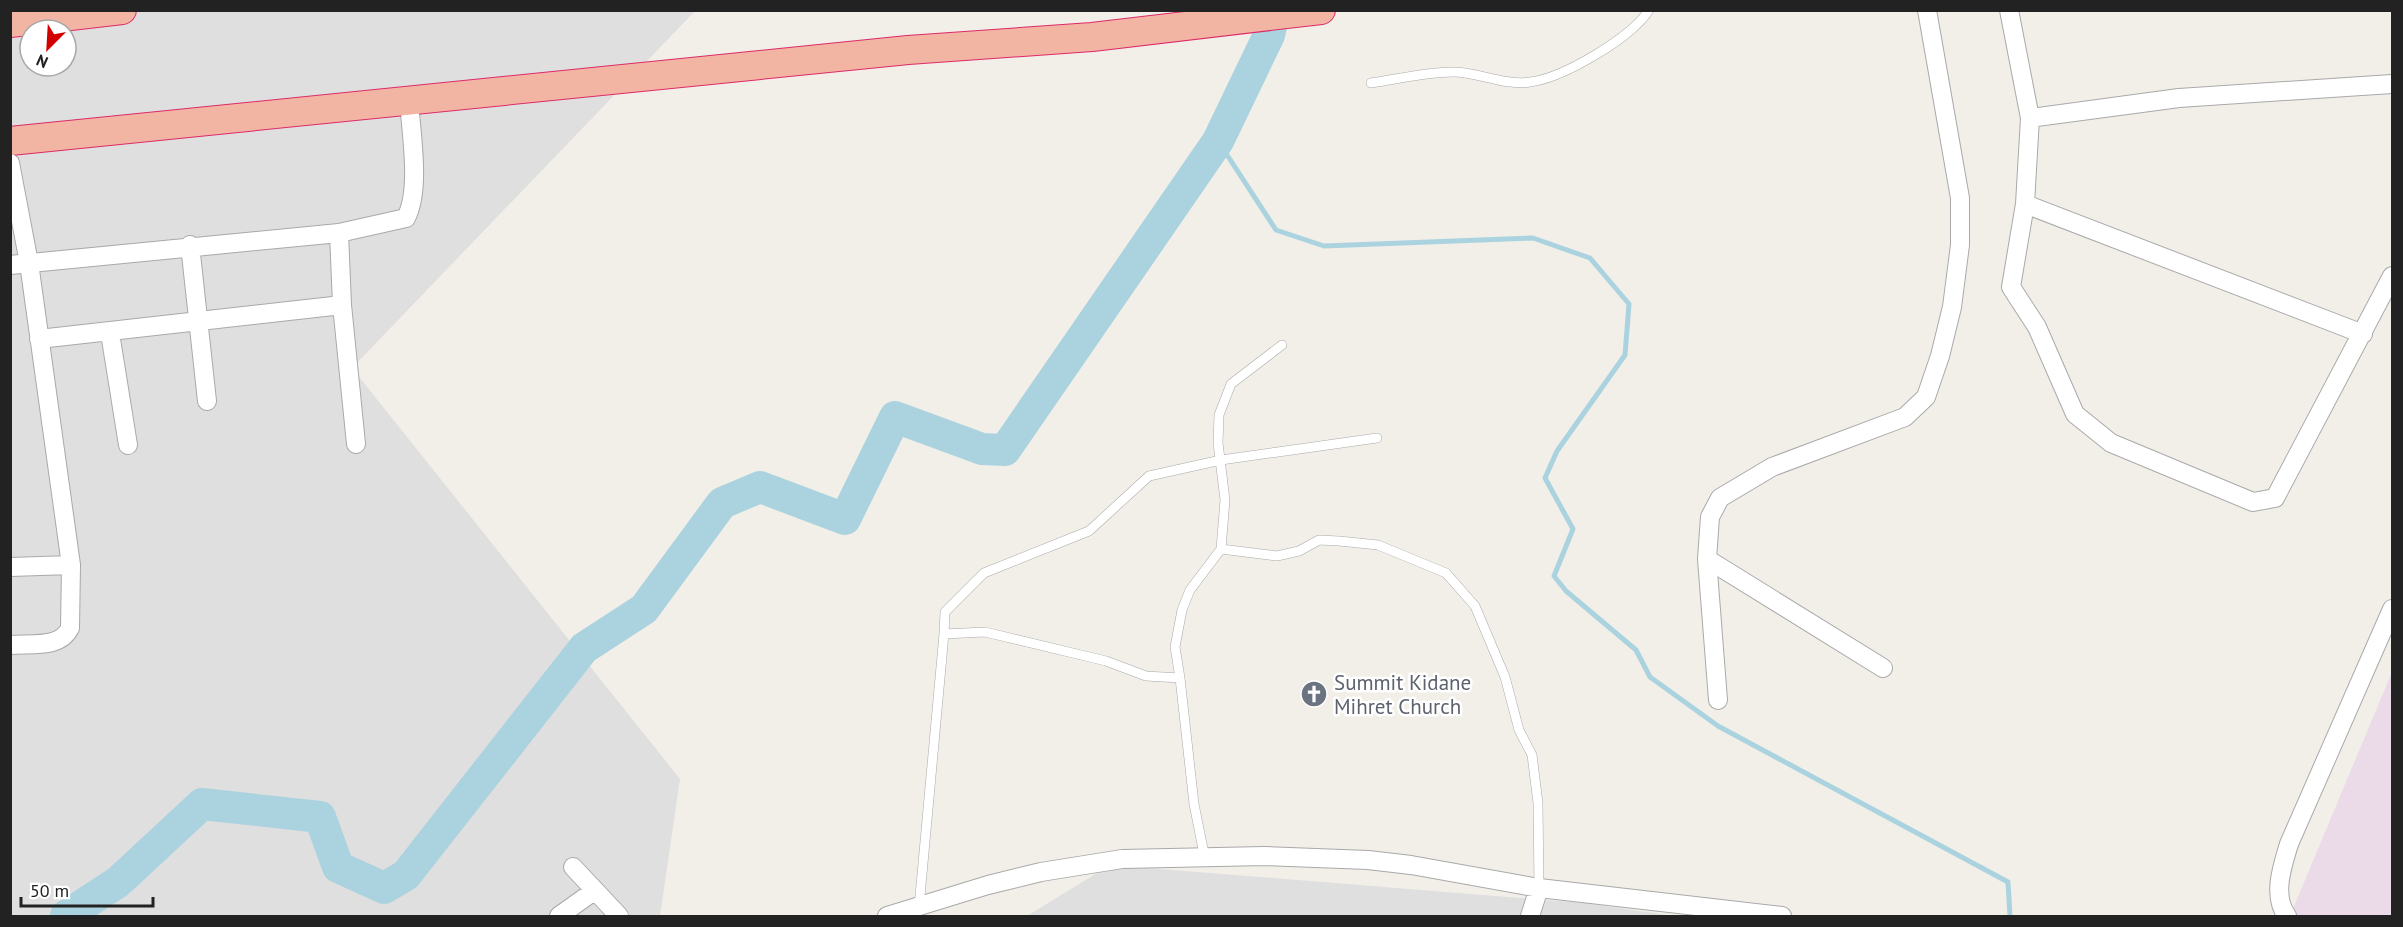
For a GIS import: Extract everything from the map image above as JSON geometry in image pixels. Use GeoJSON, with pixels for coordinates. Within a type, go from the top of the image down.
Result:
{"type":"FeatureCollection","features":[{"type":"Feature","properties":{"kind":"highway"},"geometry":{"type":"LineString","coordinates":[[10,23],[122,10]]}},
{"type":"Feature","properties":{"kind":"highway"},"geometry":{"type":"LineString","coordinates":[[10,141],[909,50],[1092,37],[1321,10]]}},
{"type":"Feature","properties":{"kind":"street"},"geometry":{"type":"LineString","coordinates":[[1718,700],[1707,559],[1710,517],[1720,498],[1772,467],[1905,417],[1926,397],[1940,356],[1952,307],[1960,244],[1960,198],[1927,10]]}},
{"type":"Feature","properties":{"kind":"street"},"geometry":{"type":"LineString","coordinates":[[2009,10],[2030,118],[2025,204],[2011,287],[2037,327],[2075,414],[2111,443],[2253,502],[2275,498],[2284,486],[2392,276]]}},
{"type":"Feature","properties":{"kind":"street"},"geometry":{"type":"LineString","coordinates":[[2030,118],[2179,98],[2392,84]]}},
{"type":"Feature","properties":{"kind":"street"},"geometry":{"type":"LineString","coordinates":[[10,265],[190,245],[339,233],[406,218],[412,206],[414,190],[410,100]]}},
{"type":"Feature","properties":{"kind":"street"},"geometry":{"type":"LineString","coordinates":[[10,163],[29,263],[71,565],[70,628],[66,637],[57,642],[10,645]]}},
{"type":"Feature","properties":{"kind":"street"},"geometry":{"type":"LineString","coordinates":[[2025,204],[2363,334]]}},
{"type":"Feature","properties":{"kind":"street"},"geometry":{"type":"LineString","coordinates":[[339,233],[342,305],[356,444]]}},
{"type":"Feature","properties":{"kind":"street"},"geometry":{"type":"LineString","coordinates":[[190,245],[207,401]]}},
{"type":"Feature","properties":{"kind":"street"},"geometry":{"type":"LineString","coordinates":[[39,339],[110,333],[198,320],[342,305]]}},
{"type":"Feature","properties":{"kind":"street"},"geometry":{"type":"LineString","coordinates":[[110,333],[128,445]]}},
{"type":"Feature","properties":{"kind":"street"},"geometry":{"type":"LineString","coordinates":[[1707,559],[1882,668]]}},
{"type":"Feature","properties":{"kind":"street"},"geometry":{"type":"LineString","coordinates":[[10,567],[71,565]]}},
{"type":"Feature","properties":{"kind":"street"},"geometry":{"type":"LineString","coordinates":[[2287,916],[2280,905],[2281,873],[2289,844],[2392,609]]}},
{"type":"Feature","properties":{"kind":"street"},"geometry":{"type":"LineString","coordinates":[[887,916],[988,885],[1065,868],[1122,859],[1265,856],[1368,860],[1450,871],[1539,888],[1782,916]]}},
{"type":"Feature","properties":{"kind":"street"},"geometry":{"type":"LineString","coordinates":[[573,867],[619,916]]}},
{"type":"Feature","properties":{"kind":"street"},"geometry":{"type":"LineString","coordinates":[[1530,916],[1539,888]]}},
{"type":"Feature","properties":{"kind":"street"},"geometry":{"type":"LineString","coordinates":[[559,916],[594,891]]}},
{"type":"Feature","properties":{"kind":"lane"},"geometry":{"type":"LineString","coordinates":[[1371,82],[1454,72],[1529,83],[1564,70],[1623,38],[1641,22],[1649,10]]}},
{"type":"Feature","properties":{"kind":"lane"},"geometry":{"type":"LineString","coordinates":[[1205,859],[1194,804],[1175,647],[1182,610],[1190,590],[1221,549],[1225,500],[1218,443],[1219,415],[1231,384],[1282,345]]}},
{"type":"Feature","properties":{"kind":"lane"},"geometry":{"type":"LineString","coordinates":[[919,907],[945,612],[984,573],[1089,531],[1149,476],[1221,460],[1377,438]]}},
{"type":"Feature","properties":{"kind":"lane"},"geometry":{"type":"LineString","coordinates":[[1221,549],[1277,556],[1299,551],[1319,540],[1378,545],[1446,573],[1475,606],[1505,677],[1519,730],[1532,755],[1538,803],[1539,888]]}},
{"type":"Feature","properties":{"kind":"lane"},"geometry":{"type":"LineString","coordinates":[[944,634],[985,632],[1106,662],[1146,676],[1180,678]]}},
{"type":"Feature","properties":{"kind":"shaded area"},"geometry":{"type":"Polygon","coordinates":[[[10,11],[695,11],[352,368],[680,779],[660,916],[11,916],[10,11]]]}},
{"type":"Feature","properties":{"kind":"shaded area"},"geometry":{"type":"Polygon","coordinates":[[[2392,672],[2392,916],[2290,916],[2392,672]]]}},
{"type":"Feature","properties":{"kind":"shaded area"},"geometry":{"type":"Polygon","coordinates":[[[1110,865],[1583,903],[1675,916],[1027,916],[1110,865]]]}},
{"type":"Feature","properties":{"kind":"waterway"},"geometry":{"type":"LineString","coordinates":[[66,916],[118,882],[202,804],[320,817],[338,867],[384,888],[406,875],[584,648],[644,609],[722,503],[760,487],[845,519],[895,417],[982,449],[1005,450],[1218,141],[1269,35],[1275,10]]}},
{"type":"Feature","properties":{"kind":"waterway"},"geometry":{"type":"LineString","coordinates":[[1218,141],[1276,230],[1324,246],[1533,238],[1590,258],[1629,304],[1625,355],[1557,451],[1545,478],[1573,529],[1554,576],[1566,591],[1636,650],[1650,677],[1718,726],[2008,882],[2010,916]]}},
{"type":"Feature","properties":{"kind":"place","name":"Summit Kidane Mihret Church"},"geometry":{"type":"Point","coordinates":[1314,694]}}]}
